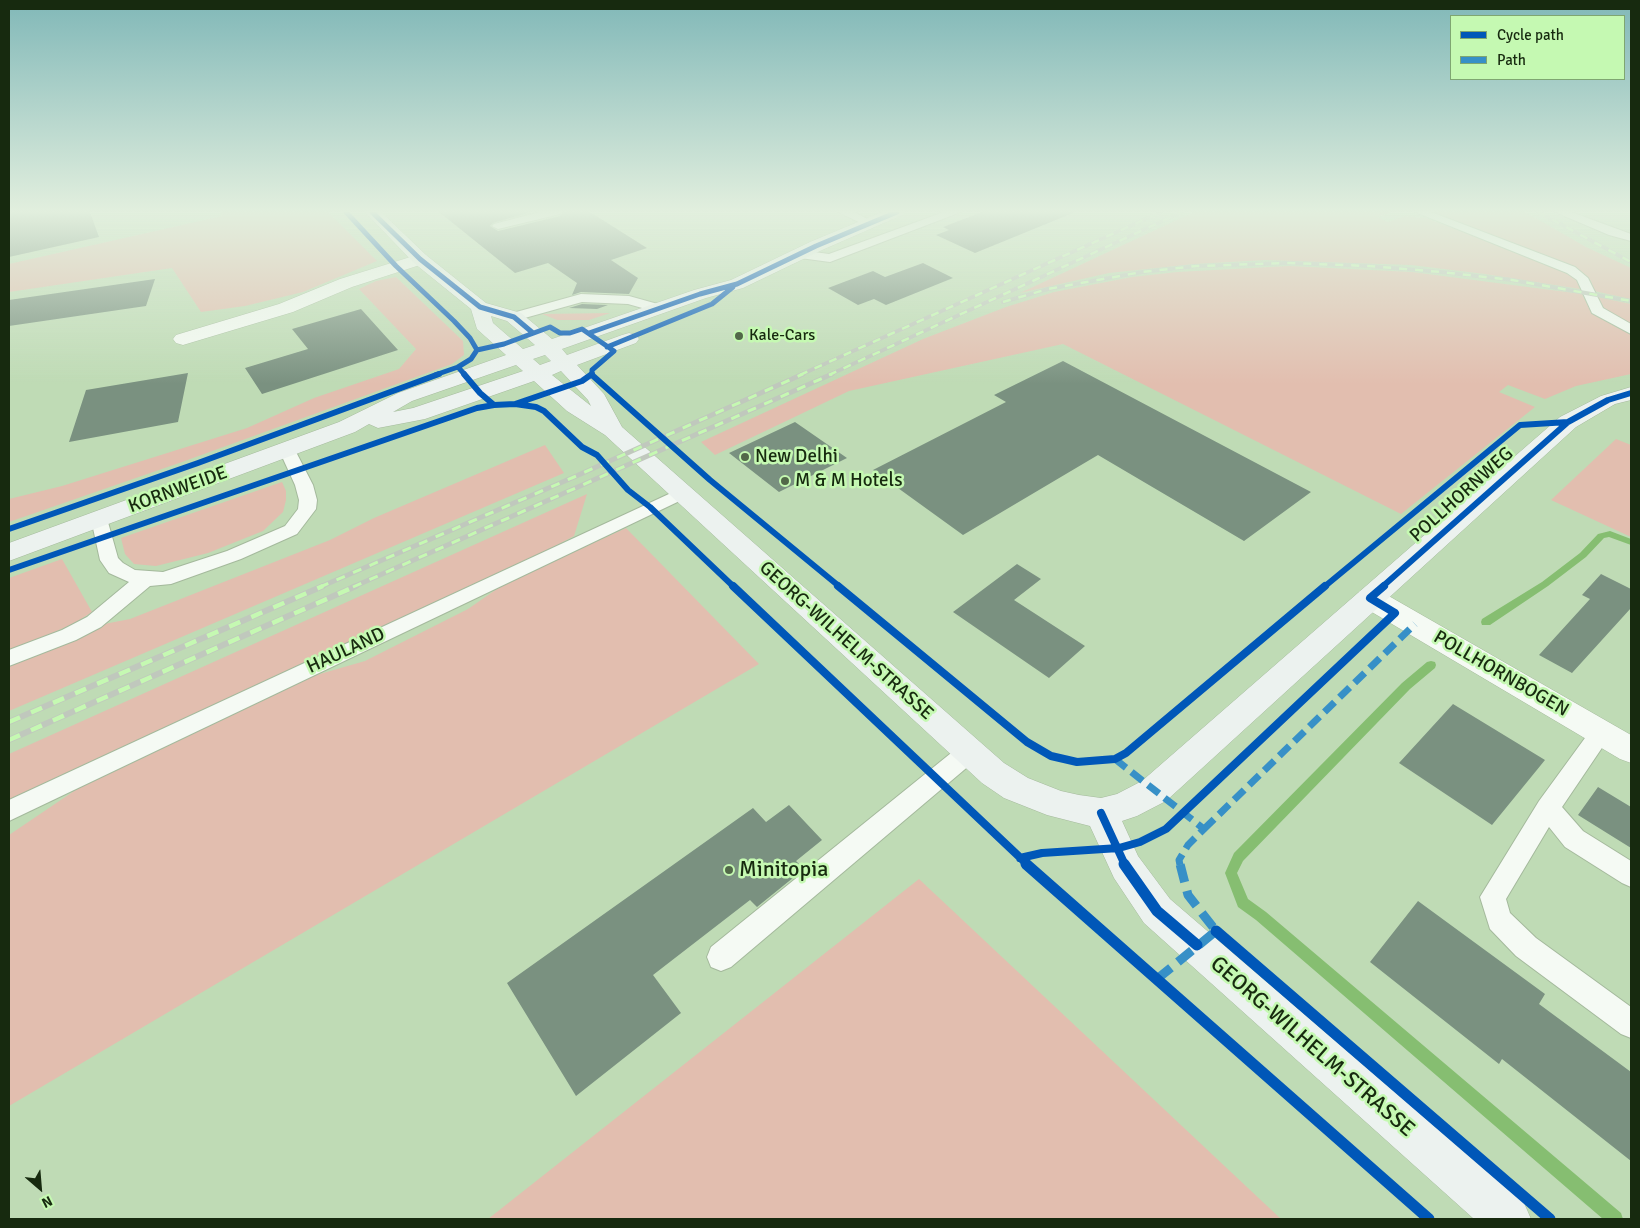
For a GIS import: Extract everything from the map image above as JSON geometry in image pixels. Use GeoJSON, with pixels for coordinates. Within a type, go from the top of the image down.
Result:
{"type":"FeatureCollection","features":[{"type":"Feature","properties":{"kind":"main road","name":"GEORG-WILHELM-STRASSE"},"geometry":{"type":"LineString","coordinates":[[433,269],[480,308],[514,317],[549,347],[597,398],[613,430]]}},
{"type":"Feature","properties":{"kind":"main road"},"geometry":{"type":"LineString","coordinates":[[737,284],[768,269]]}},
{"type":"Feature","properties":{"kind":"main road","name":"KORNWEIDE"},"geometry":{"type":"LineString","coordinates":[[9,552],[347,427],[405,397],[700,294],[737,284]]}},
{"type":"Feature","properties":{"kind":"main road","name":"KORNWEIDE"},"geometry":{"type":"LineString","coordinates":[[347,427],[417,414],[565,363],[712,304],[737,284]]}},
{"type":"Feature","properties":{"kind":"main road","name":"GEORG-WILHELM-STRASSE"},"geometry":{"type":"LineString","coordinates":[[480,308],[484,325],[520,358],[575,406],[613,430],[684,492],[993,773],[1016,788],[1059,805],[1079,810],[1113,810],[1126,867],[1157,911],[1508,1219]]}},
{"type":"Feature","properties":{"kind":"main road","name":"POLLHORNWEG"},"geometry":{"type":"LineString","coordinates":[[1113,810],[1154,791],[1299,659],[1568,422],[1608,400],[1631,393]]}},
{"type":"Feature","properties":{"kind":"street"},"geometry":{"type":"LineString","coordinates":[[183,339],[286,308],[354,280],[388,269]]}},
{"type":"Feature","properties":{"kind":"street","name":"POLLHORNBOGEN"},"geometry":{"type":"LineString","coordinates":[[1370,598],[1631,750]]}},
{"type":"Feature","properties":{"kind":"lane"},"geometry":{"type":"LineString","coordinates":[[1569,269],[1582,278],[1597,310],[1631,330]]}},
{"type":"Feature","properties":{"kind":"lane"},"geometry":{"type":"LineString","coordinates":[[514,317],[581,298],[629,300],[660,309]]}},
{"type":"Feature","properties":{"kind":"lane"},"geometry":{"type":"LineString","coordinates":[[100,519],[109,560],[116,568],[130,576],[145,579],[164,579],[180,575],[250,549],[291,530],[303,516],[308,500],[304,485],[286,450]]}},
{"type":"Feature","properties":{"kind":"lane","name":"HAULAND"},"geometry":{"type":"LineString","coordinates":[[9,811],[684,492]]}},
{"type":"Feature","properties":{"kind":"lane"},"geometry":{"type":"LineString","coordinates":[[9,658],[69,635],[94,622],[145,579]]}},
{"type":"Feature","properties":{"kind":"lane"},"geometry":{"type":"LineString","coordinates":[[1601,733],[1548,808],[1493,896],[1500,920],[1526,947],[1631,1024]]}},
{"type":"Feature","properties":{"kind":"lane"},"geometry":{"type":"LineString","coordinates":[[721,957],[969,752]]}},
{"type":"Feature","properties":{"kind":"lane"},"geometry":{"type":"LineString","coordinates":[[1548,808],[1574,839],[1631,875]]}},
{"type":"Feature","properties":{"kind":"path"},"geometry":{"type":"LineString","coordinates":[[739,504],[1027,742],[1051,756],[1064,760],[1088,762],[1115,759]]}},
{"type":"Feature","properties":{"kind":"shaded area"},"geometry":{"type":"Polygon","coordinates":[[[9,269],[163,269],[9,292],[9,269]]]}},
{"type":"Feature","properties":{"kind":"shaded area"},"geometry":{"type":"Polygon","coordinates":[[[173,269],[357,269],[303,292],[245,306],[201,312],[173,269]]]}},
{"type":"Feature","properties":{"kind":"shaded area"},"geometry":{"type":"Polygon","coordinates":[[[1071,269],[1144,269],[1109,273],[1020,293],[1071,269]]]}},
{"type":"Feature","properties":{"kind":"shaded area"},"geometry":{"type":"Polygon","coordinates":[[[1227,269],[1357,269],[1412,272],[1582,294],[1591,311],[1631,334],[1631,374],[1576,386],[1545,399],[1508,385],[1499,392],[1535,407],[1401,514],[1063,344],[849,391],[715,455],[701,442],[923,339],[1006,307],[1054,292],[1132,277],[1227,269]]]}},
{"type":"Feature","properties":{"kind":"shaded area"},"geometry":{"type":"Polygon","coordinates":[[[1446,269],[1561,269],[1577,280],[1580,289],[1446,269]]]}},
{"type":"Feature","properties":{"kind":"shaded area"},"geometry":{"type":"Polygon","coordinates":[[[1571,269],[1631,269],[1631,299],[1594,291],[1591,281],[1585,275],[1571,269]]]}},
{"type":"Feature","properties":{"kind":"shaded area"},"geometry":{"type":"Polygon","coordinates":[[[396,277],[463,341],[464,355],[452,364],[182,462],[9,522],[9,499],[62,486],[247,428],[314,398],[399,369],[416,349],[359,289],[376,281],[396,277]]]}},
{"type":"Feature","properties":{"kind":"shaded area"},"geometry":{"type":"Polygon","coordinates":[[[1597,297],[1631,304],[1631,328],[1602,310],[1597,297]]]}},
{"type":"Feature","properties":{"kind":"shaded area"},"geometry":{"type":"Polygon","coordinates":[[[610,313],[589,320],[557,320],[542,314],[610,313]]]}},
{"type":"Feature","properties":{"kind":"shaded area"},"geometry":{"type":"Polygon","coordinates":[[[1616,439],[1631,445],[1631,537],[1551,500],[1616,439]]]}},
{"type":"Feature","properties":{"kind":"shaded area"},"geometry":{"type":"Polygon","coordinates":[[[545,445],[564,473],[9,711],[9,665],[99,625],[130,619],[330,540],[374,518],[545,445]]]}},
{"type":"Feature","properties":{"kind":"shaded area"},"geometry":{"type":"Polygon","coordinates":[[[282,482],[286,491],[283,512],[263,531],[208,553],[156,566],[134,564],[125,554],[121,538],[282,482]]]}},
{"type":"Feature","properties":{"kind":"shaded area"},"geometry":{"type":"Polygon","coordinates":[[[587,494],[574,536],[522,564],[9,801],[9,754],[587,494]]]}},
{"type":"Feature","properties":{"kind":"shaded area"},"geometry":{"type":"Polygon","coordinates":[[[626,528],[759,664],[9,1106],[9,835],[83,785],[306,678],[365,661],[468,609],[507,582],[626,528]]]}},
{"type":"Feature","properties":{"kind":"shaded area"},"geometry":{"type":"Polygon","coordinates":[[[62,559],[92,612],[75,623],[9,652],[9,578],[62,559]]]}},
{"type":"Feature","properties":{"kind":"shaded area"},"geometry":{"type":"Polygon","coordinates":[[[919,879],[1281,1219],[488,1219],[919,879]]]}},
{"type":"Feature","properties":{"kind":"building"},"geometry":{"type":"Polygon","coordinates":[[[510,269],[527,269],[515,273],[510,269]]]}},
{"type":"Feature","properties":{"kind":"building"},"geometry":{"type":"Polygon","coordinates":[[[557,269],[625,269],[638,278],[629,294],[581,292],[572,295],[577,283],[557,269]]]}},
{"type":"Feature","properties":{"kind":"building"},"geometry":{"type":"Polygon","coordinates":[[[906,269],[936,269],[953,278],[886,305],[874,299],[858,305],[828,288],[873,271],[885,277],[906,269]]]}},
{"type":"Feature","properties":{"kind":"building"},"geometry":{"type":"Polygon","coordinates":[[[155,279],[146,306],[9,326],[9,300],[155,279]]]}},
{"type":"Feature","properties":{"kind":"building"},"geometry":{"type":"Polygon","coordinates":[[[582,304],[608,305],[597,309],[569,308],[582,304]]]}},
{"type":"Feature","properties":{"kind":"building"},"geometry":{"type":"Polygon","coordinates":[[[361,309],[398,350],[262,394],[245,368],[308,349],[292,329],[361,309]]]}},
{"type":"Feature","properties":{"kind":"building"},"geometry":{"type":"Polygon","coordinates":[[[1063,361],[1311,492],[1244,541],[1098,455],[963,535],[873,470],[1006,402],[994,395],[1063,361]]]}},
{"type":"Feature","properties":{"kind":"building"},"geometry":{"type":"Polygon","coordinates":[[[188,373],[178,422],[69,442],[86,390],[188,373]]]}},
{"type":"Feature","properties":{"kind":"building"},"geometry":{"type":"Polygon","coordinates":[[[795,422],[847,458],[779,492],[729,453],[795,422]]]}},
{"type":"Feature","properties":{"kind":"building"},"geometry":{"type":"Polygon","coordinates":[[[1017,564],[1041,579],[1014,600],[1085,646],[1049,678],[953,612],[1017,564]]]}},
{"type":"Feature","properties":{"kind":"building"},"geometry":{"type":"Polygon","coordinates":[[[1601,574],[1631,589],[1631,608],[1572,673],[1539,655],[1590,599],[1582,595],[1601,574]]]}},
{"type":"Feature","properties":{"kind":"building"},"geometry":{"type":"Polygon","coordinates":[[[1453,704],[1545,760],[1492,825],[1399,763],[1453,704]]]}},
{"type":"Feature","properties":{"kind":"building"},"geometry":{"type":"Polygon","coordinates":[[[1598,787],[1631,807],[1631,848],[1578,815],[1598,787]]]}},
{"type":"Feature","properties":{"kind":"building"},"geometry":{"type":"Polygon","coordinates":[[[789,805],[822,840],[796,861],[804,869],[757,907],[750,900],[653,975],[681,1013],[576,1096],[507,983],[753,808],[766,822],[789,805]]]}},
{"type":"Feature","properties":{"kind":"building"},"geometry":{"type":"Polygon","coordinates":[[[1418,901],[1545,994],[1539,1004],[1631,1072],[1631,1161],[1502,1059],[1499,1064],[1370,962],[1418,901]]]}},
{"type":"Feature","properties":{"kind":"waterway"},"geometry":{"type":"LineString","coordinates":[[1486,622],[1545,584],[1583,555],[1601,536],[1610,534],[1631,542]]}},
{"type":"Feature","properties":{"kind":"waterway"},"geometry":{"type":"LineString","coordinates":[[1431,665],[1406,686],[1238,857],[1231,873],[1243,903],[1261,916],[1615,1219]]}},
{"type":"Feature","properties":{"kind":"railway"},"geometry":{"type":"LineString","coordinates":[[800,375],[1034,269]]}},
{"type":"Feature","properties":{"kind":"railway"},"geometry":{"type":"LineString","coordinates":[[829,375],[1058,269]]}},
{"type":"Feature","properties":{"kind":"railway"},"geometry":{"type":"LineString","coordinates":[[1003,302],[1048,289],[1167,269]]}},
{"type":"Feature","properties":{"kind":"railway"},"geometry":{"type":"LineString","coordinates":[[1409,269],[1512,280],[1631,301]]}},
{"type":"Feature","properties":{"kind":"railway"},"geometry":{"type":"LineString","coordinates":[[320,587],[574,477],[803,374]]}},
{"type":"Feature","properties":{"kind":"railway"},"geometry":{"type":"LineString","coordinates":[[353,587],[832,374]]}},
{"type":"Feature","properties":{"kind":"railway"},"geometry":{"type":"LineString","coordinates":[[9,722],[323,586]]}},
{"type":"Feature","properties":{"kind":"railway"},"geometry":{"type":"LineString","coordinates":[[9,740],[356,586]]}},
{"type":"Feature","properties":{"kind":"marked path"},"geometry":{"type":"LineString","coordinates":[[1204,829],[1415,624]]}},
{"type":"Feature","properties":{"kind":"marked path"},"geometry":{"type":"LineString","coordinates":[[1115,759],[1204,829],[1188,845],[1179,860],[1188,895],[1216,931],[1157,979]]}},
{"type":"Feature","properties":{"kind":"cycle path"},"geometry":{"type":"LineString","coordinates":[[399,269],[454,321],[470,338],[477,350]]}},
{"type":"Feature","properties":{"kind":"cycle path"},"geometry":{"type":"LineString","coordinates":[[433,269],[480,307],[514,317],[533,333]]}},
{"type":"Feature","properties":{"kind":"cycle path"},"geometry":{"type":"LineString","coordinates":[[589,333],[700,294],[737,284],[768,269]]}},
{"type":"Feature","properties":{"kind":"cycle path"},"geometry":{"type":"LineString","coordinates":[[607,347],[712,304],[733,287]]}},
{"type":"Feature","properties":{"kind":"cycle path"},"geometry":{"type":"LineString","coordinates":[[515,404],[582,381],[592,375],[592,370],[614,351],[582,329],[570,333],[560,333],[550,327],[504,344],[477,350],[471,359],[458,367],[480,393],[494,405],[515,404],[536,407],[544,411],[582,447],[597,455],[628,490],[650,507],[1020,858],[1429,1219]]}},
{"type":"Feature","properties":{"kind":"cycle path"},"geometry":{"type":"LineString","coordinates":[[9,529],[198,463],[353,404],[458,367]]}},
{"type":"Feature","properties":{"kind":"cycle path"},"geometry":{"type":"LineString","coordinates":[[592,375],[710,480],[1027,742],[1051,756],[1077,762],[1115,759],[1126,753],[1407,517],[1520,425],[1568,422]]}},
{"type":"Feature","properties":{"kind":"cycle path"},"geometry":{"type":"LineString","coordinates":[[1020,858],[1042,853],[1119,848],[1140,842],[1166,829],[1395,613],[1370,598],[1568,422],[1608,400],[1631,393]]}},
{"type":"Feature","properties":{"kind":"cycle path"},"geometry":{"type":"LineString","coordinates":[[9,570],[477,408],[494,405]]}},
{"type":"Feature","properties":{"kind":"cycle path"},"geometry":{"type":"LineString","coordinates":[[1101,813],[1126,867],[1157,911],[1197,945]]}},
{"type":"Feature","properties":{"kind":"cycle path"},"geometry":{"type":"LineString","coordinates":[[1216,931],[1550,1219]]}},
{"type":"Feature","properties":{"kind":"place","name":"Kale-Cars"},"geometry":{"type":"Point","coordinates":[739,336]}},
{"type":"Feature","properties":{"kind":"place","name":"New Delhi"},"geometry":{"type":"Point","coordinates":[745,457]}},
{"type":"Feature","properties":{"kind":"place","name":"M & M Hotels"},"geometry":{"type":"Point","coordinates":[785,481]}},
{"type":"Feature","properties":{"kind":"place","name":"Minitopia"},"geometry":{"type":"Point","coordinates":[729,870]}}]}
